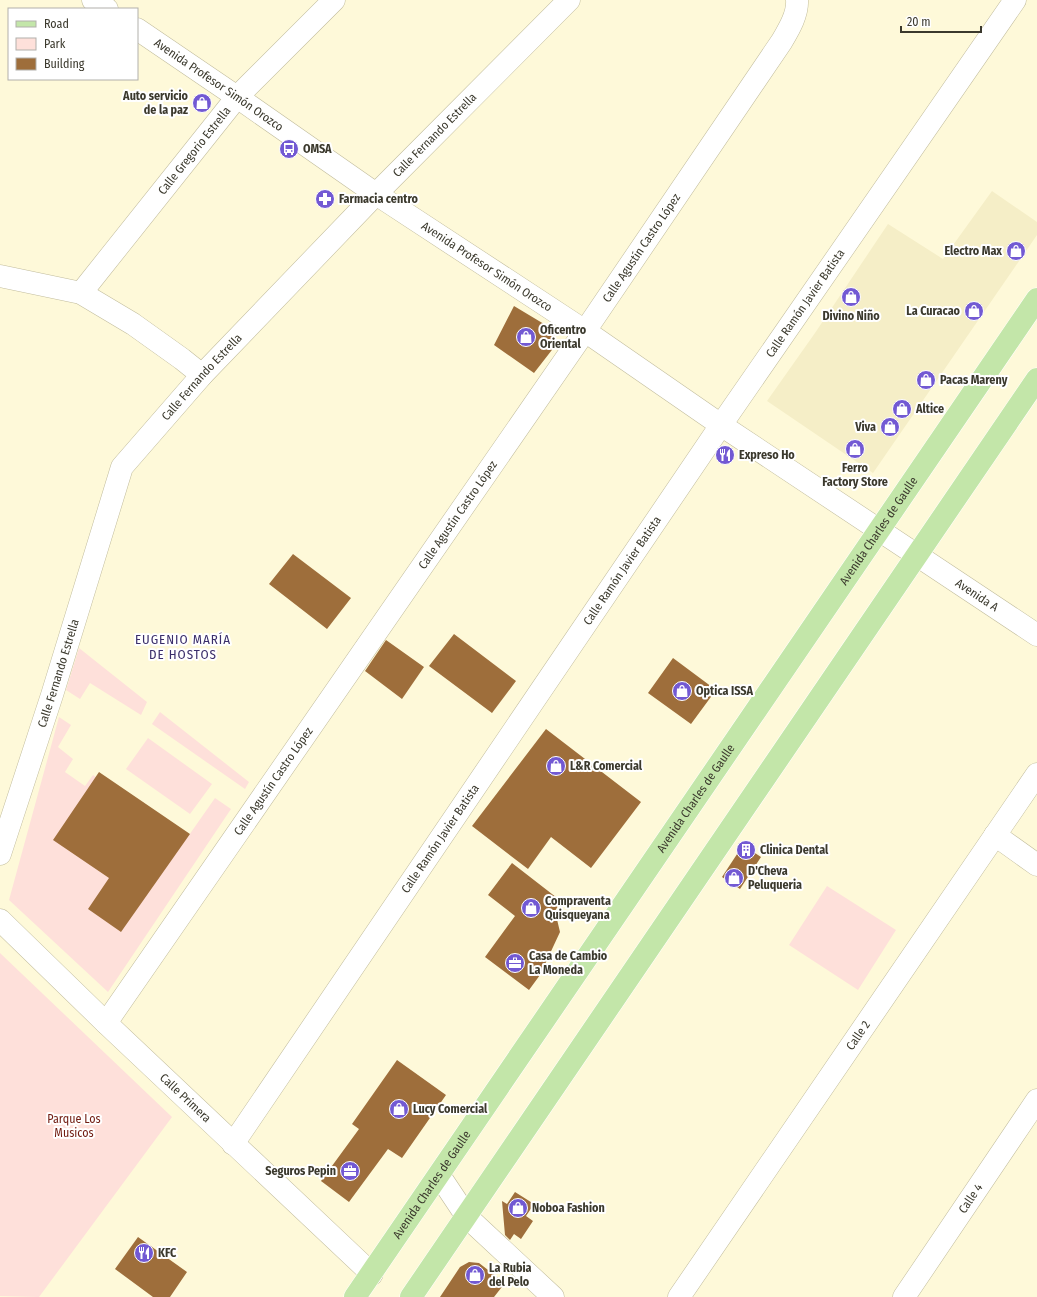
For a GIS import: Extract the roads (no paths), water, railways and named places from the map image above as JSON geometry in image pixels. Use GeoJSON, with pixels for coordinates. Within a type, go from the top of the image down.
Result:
{"type":"FeatureCollection","features":[{"type":"Feature","properties":{"kind":"main road","name":"Avenida Charles de Gaulle"},"geometry":{"type":"LineString","coordinates":[[356,1297],[1037,299]]}},
{"type":"Feature","properties":{"kind":"main road"},"geometry":{"type":"LineString","coordinates":[[411,1297],[918,556],[1037,379]]}},
{"type":"Feature","properties":{"kind":"street"},"geometry":{"type":"LineString","coordinates":[[93,0],[105,8]]}},
{"type":"Feature","properties":{"kind":"street","name":"Calle Gregorio Estrella"},"geometry":{"type":"LineString","coordinates":[[81,293],[237,97],[334,0]]}},
{"type":"Feature","properties":{"kind":"street","name":"Calle Fernando Estrella"},"geometry":{"type":"LineString","coordinates":[[0,854],[52,695],[122,467],[202,375],[376,194],[569,0]]}},
{"type":"Feature","properties":{"kind":"street","name":"Calle Agustín Castro López"},"geometry":{"type":"LineString","coordinates":[[106,1023],[585,331],[782,41],[790,26],[798,5],[797,0]]}},
{"type":"Feature","properties":{"kind":"street","name":"Calle Ramón Javier Batista"},"geometry":{"type":"LineString","coordinates":[[233,1144],[721,425],[1015,0]]}},
{"type":"Feature","properties":{"kind":"street","name":"Avenida Profesor Simón Orozco"},"geometry":{"type":"LineString","coordinates":[[138,31],[237,97],[376,194],[585,331],[721,425],[918,556]]}},
{"type":"Feature","properties":{"kind":"street"},"geometry":{"type":"LineString","coordinates":[[0,276],[81,293],[133,324],[202,375]]}},
{"type":"Feature","properties":{"kind":"street","name":"Avenida A"},"geometry":{"type":"LineString","coordinates":[[918,556],[1037,635]]}},
{"type":"Feature","properties":{"kind":"street","name":"Calle 2"},"geometry":{"type":"LineString","coordinates":[[678,1297],[1037,774]]}},
{"type":"Feature","properties":{"kind":"street"},"geometry":{"type":"LineString","coordinates":[[995,835],[1037,865]]}},
{"type":"Feature","properties":{"kind":"street","name":"Calle Primera"},"geometry":{"type":"LineString","coordinates":[[0,920],[233,1144],[372,1274]]}},
{"type":"Feature","properties":{"kind":"street","name":"Calle 4"},"geometry":{"type":"LineString","coordinates":[[904,1297],[1037,1100]]}},
{"type":"Feature","properties":{"kind":"street"},"geometry":{"type":"LineString","coordinates":[[439,1175],[466,1216],[553,1297]]}},
{"type":"Feature","properties":{"kind":"place","name":"Auto servicio de la paz"},"geometry":{"type":"Point","coordinates":[202,103]}},
{"type":"Feature","properties":{"kind":"place","name":"OMSA"},"geometry":{"type":"Point","coordinates":[289,149]}},
{"type":"Feature","properties":{"kind":"place","name":"Farmacia centro"},"geometry":{"type":"Point","coordinates":[325,199]}},
{"type":"Feature","properties":{"kind":"place","name":"Electro Max"},"geometry":{"type":"Point","coordinates":[1016,251]}},
{"type":"Feature","properties":{"kind":"place","name":"Divino Niño"},"geometry":{"type":"Point","coordinates":[851,297]}},
{"type":"Feature","properties":{"kind":"place","name":"La Curacao"},"geometry":{"type":"Point","coordinates":[974,311]}},
{"type":"Feature","properties":{"kind":"place","name":"Oficentro Oriental"},"geometry":{"type":"Point","coordinates":[526,337]}},
{"type":"Feature","properties":{"kind":"place","name":"Pacas Mareny"},"geometry":{"type":"Point","coordinates":[926,380]}},
{"type":"Feature","properties":{"kind":"place","name":"Altice"},"geometry":{"type":"Point","coordinates":[902,409]}},
{"type":"Feature","properties":{"kind":"place","name":"Viva"},"geometry":{"type":"Point","coordinates":[890,427]}},
{"type":"Feature","properties":{"kind":"place","name":"Ferro Factory Store"},"geometry":{"type":"Point","coordinates":[855,449]}},
{"type":"Feature","properties":{"kind":"place","name":"Expreso Ho"},"geometry":{"type":"Point","coordinates":[725,455]}},
{"type":"Feature","properties":{"kind":"place","name":"Optica ISSA"},"geometry":{"type":"Point","coordinates":[682,691]}},
{"type":"Feature","properties":{"kind":"place","name":"L&R Comercial"},"geometry":{"type":"Point","coordinates":[556,766]}},
{"type":"Feature","properties":{"kind":"place","name":"Clinica Dental"},"geometry":{"type":"Point","coordinates":[746,850]}},
{"type":"Feature","properties":{"kind":"place","name":"D'Cheva Peluqueria"},"geometry":{"type":"Point","coordinates":[734,878]}},
{"type":"Feature","properties":{"kind":"place","name":"Compraventa Quisqueyana"},"geometry":{"type":"Point","coordinates":[531,908]}},
{"type":"Feature","properties":{"kind":"place","name":"Casa de Cambio La Moneda"},"geometry":{"type":"Point","coordinates":[515,963]}},
{"type":"Feature","properties":{"kind":"place","name":"Lucy Comercial"},"geometry":{"type":"Point","coordinates":[399,1109]}},
{"type":"Feature","properties":{"kind":"place","name":"Seguros Pepin"},"geometry":{"type":"Point","coordinates":[350,1171]}},
{"type":"Feature","properties":{"kind":"place","name":"Noboa Fashion"},"geometry":{"type":"Point","coordinates":[518,1208]}},
{"type":"Feature","properties":{"kind":"place","name":"KFC"},"geometry":{"type":"Point","coordinates":[144,1253]}},
{"type":"Feature","properties":{"kind":"place","name":"La Rubia del Pelo"},"geometry":{"type":"Point","coordinates":[475,1275]}},
{"type":"Feature","properties":{"kind":"district","name":"EUGENIO MARÍA DE HOSTOS"},"geometry":{"type":"Point","coordinates":[183,646]}},
{"type":"Feature","properties":{"kind":"park label","name":"Parque Los Musicos"},"geometry":{"type":"Point","coordinates":[74,1126]}}]}
